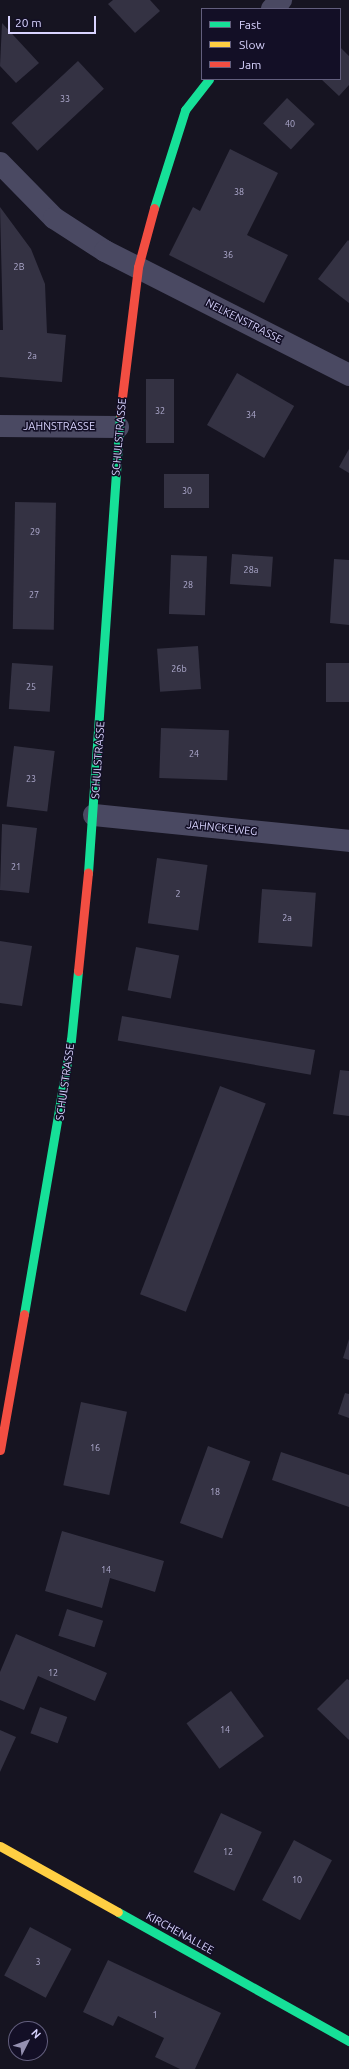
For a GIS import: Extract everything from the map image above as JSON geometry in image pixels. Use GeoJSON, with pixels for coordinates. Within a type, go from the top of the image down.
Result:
{"type":"FeatureCollection","features":[{"type":"Feature","properties":{"kind":"street"},"geometry":{"type":"LineString","coordinates":[[273,8],[281,0]]}},
{"type":"Feature","properties":{"kind":"street","name":"SCHULSTRASSE"},"geometry":{"type":"LineString","coordinates":[[0,1450],[60,1115],[94,815],[118,427],[138,267],[167,162],[185,110],[207,80]]}},
{"type":"Feature","properties":{"kind":"street","name":"NELKENSTRASSE"},"geometry":{"type":"LineString","coordinates":[[0,163],[54,218],[138,267],[349,375]]}},
{"type":"Feature","properties":{"kind":"street","name":"JAHNSTRASSE"},"geometry":{"type":"LineString","coordinates":[[0,426],[118,427]]}},
{"type":"Feature","properties":{"kind":"street","name":"JAHNCKEWEG"},"geometry":{"type":"LineString","coordinates":[[94,815],[349,841]]}},
{"type":"Feature","properties":{"kind":"street","name":"KIRCHENALLEE"},"geometry":{"type":"LineString","coordinates":[[0,1846],[349,2041]]}},
{"type":"Feature","properties":{"kind":"building"},"geometry":{"type":"Polygon","coordinates":[[[113,0],[150,0],[160,11],[135,33],[108,4],[113,0]]]}},
{"type":"Feature","properties":{"kind":"building"},"geometry":{"type":"Polygon","coordinates":[[[2,23],[39,63],[16,83],[0,66],[2,23]]]}},
{"type":"Feature","properties":{"kind":"building"},"geometry":{"type":"Polygon","coordinates":[[[341,48],[349,56],[349,85],[339,96],[322,80],[341,80],[341,48]]]}},
{"type":"Feature","properties":{"kind":"building"},"geometry":{"type":"Polygon","coordinates":[[[78,61],[104,89],[37,151],[11,123],[78,61]]]}},
{"type":"Feature","properties":{"kind":"building"},"geometry":{"type":"Polygon","coordinates":[[[287,98],[315,124],[291,150],[263,124],[287,98]]]}},
{"type":"Feature","properties":{"kind":"building"},"geometry":{"type":"Polygon","coordinates":[[[230,149],[278,173],[247,235],[288,255],[264,303],[169,255],[193,207],[200,211],[230,149]]]}},
{"type":"Feature","properties":{"kind":"building"},"geometry":{"type":"Polygon","coordinates":[[[0,207],[31,249],[45,284],[47,333],[66,335],[62,382],[0,377],[0,330],[3,330],[0,207]]]}},
{"type":"Feature","properties":{"kind":"building"},"geometry":{"type":"Polygon","coordinates":[[[348,240],[349,241],[349,303],[318,279],[348,240]]]}},
{"type":"Feature","properties":{"kind":"building"},"geometry":{"type":"Polygon","coordinates":[[[237,373],[294,406],[264,458],[207,425],[237,373]]]}},
{"type":"Feature","properties":{"kind":"building"},"geometry":{"type":"Polygon","coordinates":[[[146,379],[174,379],[174,443],[146,443],[146,379]]]}},
{"type":"Feature","properties":{"kind":"building"},"geometry":{"type":"Polygon","coordinates":[[[349,449],[349,473],[339,467],[349,449]]]}},
{"type":"Feature","properties":{"kind":"building"},"geometry":{"type":"Polygon","coordinates":[[[164,474],[209,474],[209,508],[164,508],[164,474]]]}},
{"type":"Feature","properties":{"kind":"building"},"geometry":{"type":"Polygon","coordinates":[[[15,502],[56,503],[54,630],[13,629],[15,502]]]}},
{"type":"Feature","properties":{"kind":"building"},"geometry":{"type":"Polygon","coordinates":[[[232,554],[273,557],[271,587],[230,584],[232,554]]]}},
{"type":"Feature","properties":{"kind":"building"},"geometry":{"type":"Polygon","coordinates":[[[171,555],[207,556],[205,615],[169,614],[171,555]]]}},
{"type":"Feature","properties":{"kind":"building"},"geometry":{"type":"Polygon","coordinates":[[[334,559],[349,560],[349,625],[330,623],[334,559]]]}},
{"type":"Feature","properties":{"kind":"building"},"geometry":{"type":"Polygon","coordinates":[[[198,646],[201,689],[160,692],[157,649],[198,646]]]}},
{"type":"Feature","properties":{"kind":"building"},"geometry":{"type":"Polygon","coordinates":[[[12,663],[53,666],[50,712],[9,709],[12,663]]]}},
{"type":"Feature","properties":{"kind":"building"},"geometry":{"type":"Polygon","coordinates":[[[326,663],[349,663],[349,702],[326,702],[326,663]]]}},
{"type":"Feature","properties":{"kind":"building"},"geometry":{"type":"Polygon","coordinates":[[[161,728],[229,730],[227,780],[159,778],[161,728]]]}},
{"type":"Feature","properties":{"kind":"building"},"geometry":{"type":"Polygon","coordinates":[[[14,746],[55,751],[47,812],[7,807],[14,746]]]}},
{"type":"Feature","properties":{"kind":"building"},"geometry":{"type":"Polygon","coordinates":[[[2,824],[37,828],[29,893],[0,890],[2,824]]]}},
{"type":"Feature","properties":{"kind":"building"},"geometry":{"type":"Polygon","coordinates":[[[157,858],[208,865],[198,930],[148,923],[157,858]]]}},
{"type":"Feature","properties":{"kind":"building"},"geometry":{"type":"Polygon","coordinates":[[[262,889],[316,893],[312,947],[258,943],[262,889]]]}},
{"type":"Feature","properties":{"kind":"building"},"geometry":{"type":"Polygon","coordinates":[[[0,941],[32,946],[22,1006],[0,1003],[0,941]]]}},
{"type":"Feature","properties":{"kind":"building"},"geometry":{"type":"Polygon","coordinates":[[[136,947],[179,955],[171,999],[128,990],[136,947]]]}},
{"type":"Feature","properties":{"kind":"building"},"geometry":{"type":"Polygon","coordinates":[[[122,1016],[315,1050],[311,1075],[118,1041],[122,1016]]]}},
{"type":"Feature","properties":{"kind":"building"},"geometry":{"type":"Polygon","coordinates":[[[340,1070],[349,1071],[349,1116],[333,1114],[340,1070]]]}},
{"type":"Feature","properties":{"kind":"building"},"geometry":{"type":"Polygon","coordinates":[[[220,1086],[266,1104],[186,1312],[140,1294],[220,1086]]]}},
{"type":"Feature","properties":{"kind":"building"},"geometry":{"type":"Polygon","coordinates":[[[349,1339],[349,1360],[343,1358],[349,1339]]]}},
{"type":"Feature","properties":{"kind":"building"},"geometry":{"type":"Polygon","coordinates":[[[345,1393],[349,1394],[349,1418],[338,1414],[345,1393]]]}},
{"type":"Feature","properties":{"kind":"building"},"geometry":{"type":"Polygon","coordinates":[[[81,1402],[127,1412],[109,1495],[63,1485],[81,1402]]]}},
{"type":"Feature","properties":{"kind":"building"},"geometry":{"type":"Polygon","coordinates":[[[208,1446],[250,1461],[222,1538],[180,1523],[208,1446]]]}},
{"type":"Feature","properties":{"kind":"building"},"geometry":{"type":"Polygon","coordinates":[[[281,1452],[349,1475],[349,1507],[272,1480],[281,1452]]]}},
{"type":"Feature","properties":{"kind":"building"},"geometry":{"type":"Polygon","coordinates":[[[62,1531],[164,1561],[155,1592],[110,1578],[102,1608],[45,1591],[62,1531]]]}},
{"type":"Feature","properties":{"kind":"building"},"geometry":{"type":"Polygon","coordinates":[[[67,1609],[103,1621],[94,1647],[58,1636],[67,1609]]]}},
{"type":"Feature","properties":{"kind":"building"},"geometry":{"type":"Polygon","coordinates":[[[16,1634],[107,1673],[95,1701],[38,1676],[24,1710],[0,1700],[0,1672],[16,1634]]]}},
{"type":"Feature","properties":{"kind":"building"},"geometry":{"type":"Polygon","coordinates":[[[347,1679],[349,1680],[349,1740],[317,1709],[347,1679]]]}},
{"type":"Feature","properties":{"kind":"building"},"geometry":{"type":"Polygon","coordinates":[[[231,1691],[264,1736],[219,1769],[187,1723],[231,1691]]]}},
{"type":"Feature","properties":{"kind":"building"},"geometry":{"type":"Polygon","coordinates":[[[40,1707],[67,1717],[58,1743],[30,1733],[40,1707]]]}},
{"type":"Feature","properties":{"kind":"building"},"geometry":{"type":"Polygon","coordinates":[[[0,1730],[16,1737],[0,1772],[0,1730]]]}},
{"type":"Feature","properties":{"kind":"building"},"geometry":{"type":"Polygon","coordinates":[[[221,1813],[262,1832],[234,1891],[194,1872],[221,1813]]]}},
{"type":"Feature","properties":{"kind":"building"},"geometry":{"type":"Polygon","coordinates":[[[294,1840],[332,1860],[300,1920],[262,1900],[294,1840]]]}},
{"type":"Feature","properties":{"kind":"building"},"geometry":{"type":"Polygon","coordinates":[[[30,1927],[71,1949],[46,1998],[4,1976],[30,1927]]]}},
{"type":"Feature","properties":{"kind":"building"},"geometry":{"type":"Polygon","coordinates":[[[108,1960],[221,2013],[195,2069],[180,2069],[155,2057],[164,2038],[118,2016],[113,2026],[83,2012],[108,1960]]]}},
{"type":"Feature","properties":{"kind":"traffic: fast"},"geometry":{"type":"LineString","coordinates":[[154,208],[185,110],[208,80]]}},
{"type":"Feature","properties":{"kind":"traffic: fast"},"geometry":{"type":"LineString","coordinates":[[88,873],[120,414]]}},
{"type":"Feature","properties":{"kind":"traffic: fast"},"geometry":{"type":"LineString","coordinates":[[24,1314],[71,1040],[78,971]]}},
{"type":"Feature","properties":{"kind":"traffic: fast"},"geometry":{"type":"LineString","coordinates":[[118,1912],[349,2041]]}},
{"type":"Feature","properties":{"kind":"traffic: slow"},"geometry":{"type":"LineString","coordinates":[[0,1846],[118,1912]]}},
{"type":"Feature","properties":{"kind":"traffic: jam"},"geometry":{"type":"LineString","coordinates":[[120,414],[138,267],[154,208]]}},
{"type":"Feature","properties":{"kind":"traffic: jam"},"geometry":{"type":"LineString","coordinates":[[78,971],[88,873]]}},
{"type":"Feature","properties":{"kind":"traffic: jam"},"geometry":{"type":"LineString","coordinates":[[0,1450],[24,1314]]}}]}
